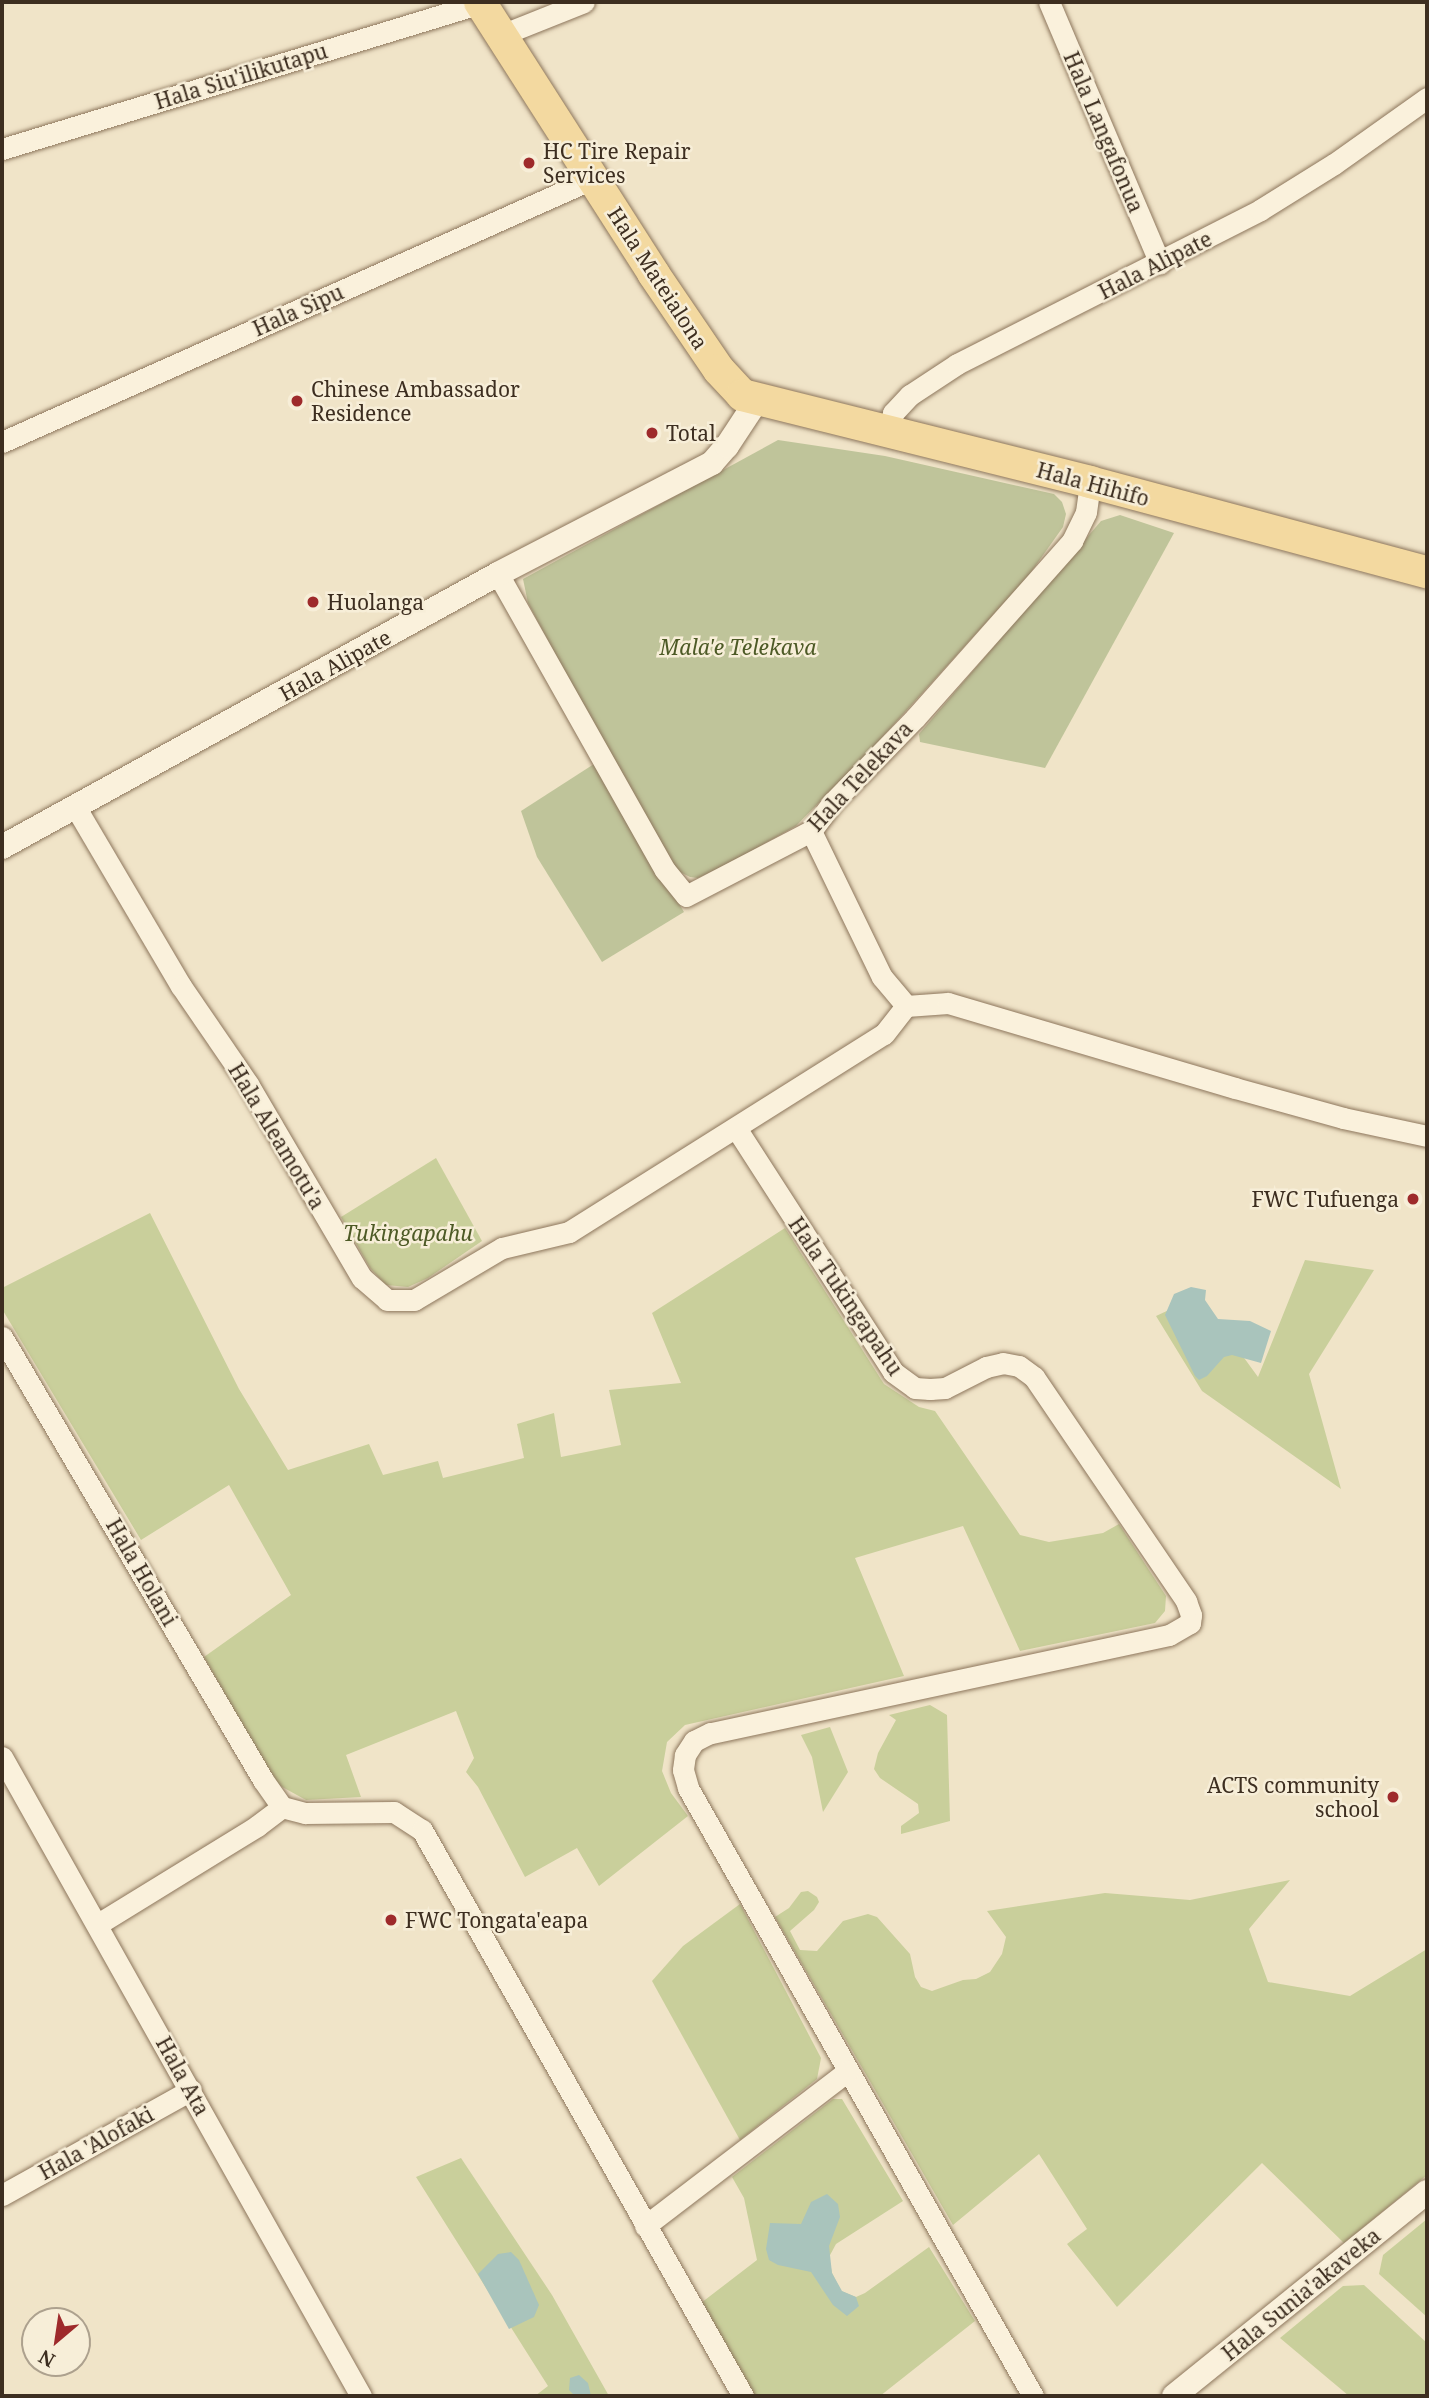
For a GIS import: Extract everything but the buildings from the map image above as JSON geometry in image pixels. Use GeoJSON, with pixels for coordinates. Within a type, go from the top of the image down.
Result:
{"type":"FeatureCollection","features":[{"type":"Feature","properties":{"kind":"main road","name":"Hala Mateialona"},"geometry":{"type":"LineString","coordinates":[[480,2],[719,370],[742,396],[758,399]]}},
{"type":"Feature","properties":{"kind":"main road","name":"Hala Hihifo"},"geometry":{"type":"LineString","coordinates":[[758,399],[1090,482],[1427,572]]}},
{"type":"Feature","properties":{"kind":"street","name":"Hala Siu'ilikutapu"},"geometry":{"type":"LineString","coordinates":[[2,149],[480,2]]}},
{"type":"Feature","properties":{"kind":"street"},"geometry":{"type":"LineString","coordinates":[[501,36],[584,2]]}},
{"type":"Feature","properties":{"kind":"street","name":"Hala Langafonua"},"geometry":{"type":"LineString","coordinates":[[1049,2],[1160,262]]}},
{"type":"Feature","properties":{"kind":"street","name":"Hala Alipate"},"geometry":{"type":"LineString","coordinates":[[888,431],[893,413],[910,395],[957,364],[1260,210],[1334,164],[1427,98]]}},
{"type":"Feature","properties":{"kind":"street","name":"Hala Sipu"},"geometry":{"type":"LineString","coordinates":[[2,442],[594,178]]}},
{"type":"Feature","properties":{"kind":"street","name":"Hala Alipate"},"geometry":{"type":"LineString","coordinates":[[2,847],[498,574],[712,463],[727,446],[758,399]]}},
{"type":"Feature","properties":{"kind":"street","name":"Hala Telekava"},"geometry":{"type":"LineString","coordinates":[[498,574],[665,870],[686,896],[811,831],[833,802],[915,718],[1072,541],[1086,512],[1090,482]]}},
{"type":"Feature","properties":{"kind":"street","name":"Hala Aleamotu'a"},"geometry":{"type":"LineString","coordinates":[[76,808],[181,986],[248,1084],[362,1278],[387,1300],[414,1300],[502,1248],[569,1232],[884,1034],[906,1006]]}},
{"type":"Feature","properties":{"kind":"street"},"geometry":{"type":"LineString","coordinates":[[811,831],[882,978],[906,1006],[948,1003],[1343,1118],[1427,1136]]}},
{"type":"Feature","properties":{"kind":"street","name":"Hala Tukingapahu"},"geometry":{"type":"LineString","coordinates":[[736,1128],[893,1372],[903,1382],[915,1388],[945,1388],[986,1367],[1003,1363],[1018,1366],[1034,1377],[1186,1601],[1191,1615],[1190,1623],[1169,1635],[710,1733],[694,1741],[685,1755],[683,1770],[688,1788],[848,2071]]}},
{"type":"Feature","properties":{"kind":"street","name":"Hala Holani"},"geometry":{"type":"LineString","coordinates":[[2,1337],[282,1807]]}},
{"type":"Feature","properties":{"kind":"street","name":"Hala Ata"},"geometry":{"type":"LineString","coordinates":[[4,1767],[99,1924],[361,2396]]}},
{"type":"Feature","properties":{"kind":"street"},"geometry":{"type":"LineString","coordinates":[[99,1924],[257,1826],[282,1807],[305,1813],[394,1812],[422,1830],[743,2396]]}},
{"type":"Feature","properties":{"kind":"street"},"geometry":{"type":"LineString","coordinates":[[645,2226],[848,2071],[1033,2396]]}},
{"type":"Feature","properties":{"kind":"street","name":"Hala 'Alofaki"},"geometry":{"type":"LineString","coordinates":[[2,2195],[191,2090]]}},
{"type":"Feature","properties":{"kind":"street","name":"Hala Sunia'akaveka"},"geometry":{"type":"LineString","coordinates":[[1174,2396],[1427,2192]]}},
{"type":"Feature","properties":{"kind":"green space","name":"Mala'e Telekava"},"geometry":{"type":"Polygon","coordinates":[[[778,440],[885,456],[1054,494],[1062,502],[1066,514],[1063,527],[1029,575],[877,743],[796,826],[730,863],[698,878],[690,877],[676,870],[609,755],[528,603],[523,579],[778,440]]]}},
{"type":"Feature","properties":{"kind":"green space"},"geometry":{"type":"Polygon","coordinates":[[[1120,515],[1174,533],[1045,768],[920,742],[919,734],[1101,521],[1120,515]]]}},
{"type":"Feature","properties":{"kind":"green space"},"geometry":{"type":"Polygon","coordinates":[[[594,764],[684,912],[602,962],[537,857],[521,811],[594,764]]]}},
{"type":"Feature","properties":{"kind":"green space","name":"Tukingapahu"},"geometry":{"type":"Polygon","coordinates":[[[436,1158],[482,1241],[428,1278],[408,1287],[386,1285],[370,1268],[341,1217],[436,1158]]]}},
{"type":"Feature","properties":{"kind":"green space"},"geometry":{"type":"Polygon","coordinates":[[[150,1213],[239,1389],[288,1470],[369,1444],[383,1475],[438,1461],[443,1478],[524,1458],[517,1424],[554,1413],[561,1457],[621,1445],[609,1390],[681,1383],[652,1313],[785,1228],[884,1384],[919,1407],[935,1411],[1020,1535],[1049,1542],[1103,1533],[1119,1524],[1166,1596],[1165,1611],[1155,1623],[1020,1651],[963,1526],[855,1558],[904,1676],[685,1725],[667,1742],[662,1771],[671,1793],[688,1816],[599,1886],[577,1848],[525,1877],[478,1787],[466,1772],[474,1758],[456,1711],[346,1755],[361,1797],[306,1800],[275,1783],[204,1657],[291,1595],[229,1485],[141,1540],[2,1309],[2,1288],[150,1213]]]}},
{"type":"Feature","properties":{"kind":"green space"},"geometry":{"type":"Polygon","coordinates":[[[1305,1260],[1374,1270],[1309,1374],[1341,1489],[1202,1391],[1156,1316],[1199,1296],[1258,1377],[1305,1260]]]}},
{"type":"Feature","properties":{"kind":"green space"},"geometry":{"type":"Polygon","coordinates":[[[930,1705],[947,1715],[950,1821],[901,1834],[901,1826],[919,1813],[918,1804],[880,1778],[874,1769],[878,1753],[896,1720],[889,1715],[930,1705]]]}},
{"type":"Feature","properties":{"kind":"green space"},"geometry":{"type":"Polygon","coordinates":[[[830,1727],[848,1772],[823,1812],[812,1757],[801,1735],[830,1727]]]}},
{"type":"Feature","properties":{"kind":"green space"},"geometry":{"type":"Polygon","coordinates":[[[1290,1880],[1249,1929],[1268,1982],[1350,1996],[1427,1949],[1427,2175],[1344,2243],[1262,2163],[1117,2307],[1067,2244],[1087,2229],[1039,2154],[953,2225],[775,1917],[789,1908],[801,1892],[808,1891],[817,1897],[819,1902],[814,1910],[790,1931],[800,1950],[817,1951],[843,1921],[868,1914],[877,1917],[910,1954],[915,1977],[921,1987],[932,1991],[963,1980],[976,1979],[990,1972],[1002,1954],[1006,1937],[987,1911],[1105,1893],[1190,1900],[1290,1880]]]}},
{"type":"Feature","properties":{"kind":"green space"},"geometry":{"type":"Polygon","coordinates":[[[740,1904],[821,2058],[817,2079],[740,2140],[652,1981],[683,1946],[740,1904]]]}},
{"type":"Feature","properties":{"kind":"green space"},"geometry":{"type":"Polygon","coordinates":[[[833,2099],[842,2099],[903,2201],[836,2244],[829,2257],[832,2273],[841,2291],[856,2297],[865,2293],[929,2247],[975,2321],[880,2396],[755,2396],[701,2303],[757,2260],[744,2198],[732,2177],[833,2099]]]}},
{"type":"Feature","properties":{"kind":"green space"},"geometry":{"type":"Polygon","coordinates":[[[461,2158],[552,2295],[609,2396],[535,2396],[548,2386],[416,2177],[461,2158]]]}},
{"type":"Feature","properties":{"kind":"green space"},"geometry":{"type":"Polygon","coordinates":[[[1427,2219],[1427,2317],[1379,2274],[1383,2255],[1427,2219]]]}},
{"type":"Feature","properties":{"kind":"green space"},"geometry":{"type":"Polygon","coordinates":[[[1364,2285],[1427,2343],[1427,2396],[1349,2396],[1280,2338],[1343,2286],[1364,2285]]]}},
{"type":"Feature","properties":{"kind":"water"},"geometry":{"type":"Polygon","coordinates":[[[1191,1287],[1206,1290],[1205,1300],[1218,1319],[1250,1321],[1271,1331],[1261,1363],[1232,1355],[1224,1357],[1207,1376],[1199,1380],[1195,1376],[1165,1315],[1174,1294],[1191,1287]]]}},
{"type":"Feature","properties":{"kind":"water"},"geometry":{"type":"Polygon","coordinates":[[[827,2194],[838,2204],[840,2217],[829,2246],[832,2273],[842,2291],[856,2297],[859,2306],[847,2316],[833,2305],[811,2272],[778,2265],[769,2260],[766,2249],[770,2223],[801,2224],[811,2202],[827,2194]]]}},
{"type":"Feature","properties":{"kind":"water"},"geometry":{"type":"Polygon","coordinates":[[[511,2252],[519,2260],[539,2305],[534,2317],[509,2329],[478,2274],[498,2254],[511,2252]]]}},
{"type":"Feature","properties":{"kind":"water"},"geometry":{"type":"Polygon","coordinates":[[[579,2375],[588,2383],[591,2396],[575,2396],[569,2390],[570,2378],[579,2375]]]}},
{"type":"Feature","properties":{"kind":"place","name":"HC Tire Repair Services"},"geometry":{"type":"Point","coordinates":[529,163]}},
{"type":"Feature","properties":{"kind":"place","name":"Chinese Ambassador Residence"},"geometry":{"type":"Point","coordinates":[297,401]}},
{"type":"Feature","properties":{"kind":"place","name":"Total"},"geometry":{"type":"Point","coordinates":[652,433]}},
{"type":"Feature","properties":{"kind":"place","name":"Huolanga"},"geometry":{"type":"Point","coordinates":[313,602]}},
{"type":"Feature","properties":{"kind":"place","name":"FWC Tufuenga"},"geometry":{"type":"Point","coordinates":[1413,1199]}},
{"type":"Feature","properties":{"kind":"place","name":"ACTS community school"},"geometry":{"type":"Point","coordinates":[1393,1797]}},
{"type":"Feature","properties":{"kind":"place","name":"FWC Tongata'eapa"},"geometry":{"type":"Point","coordinates":[391,1920]}}]}
